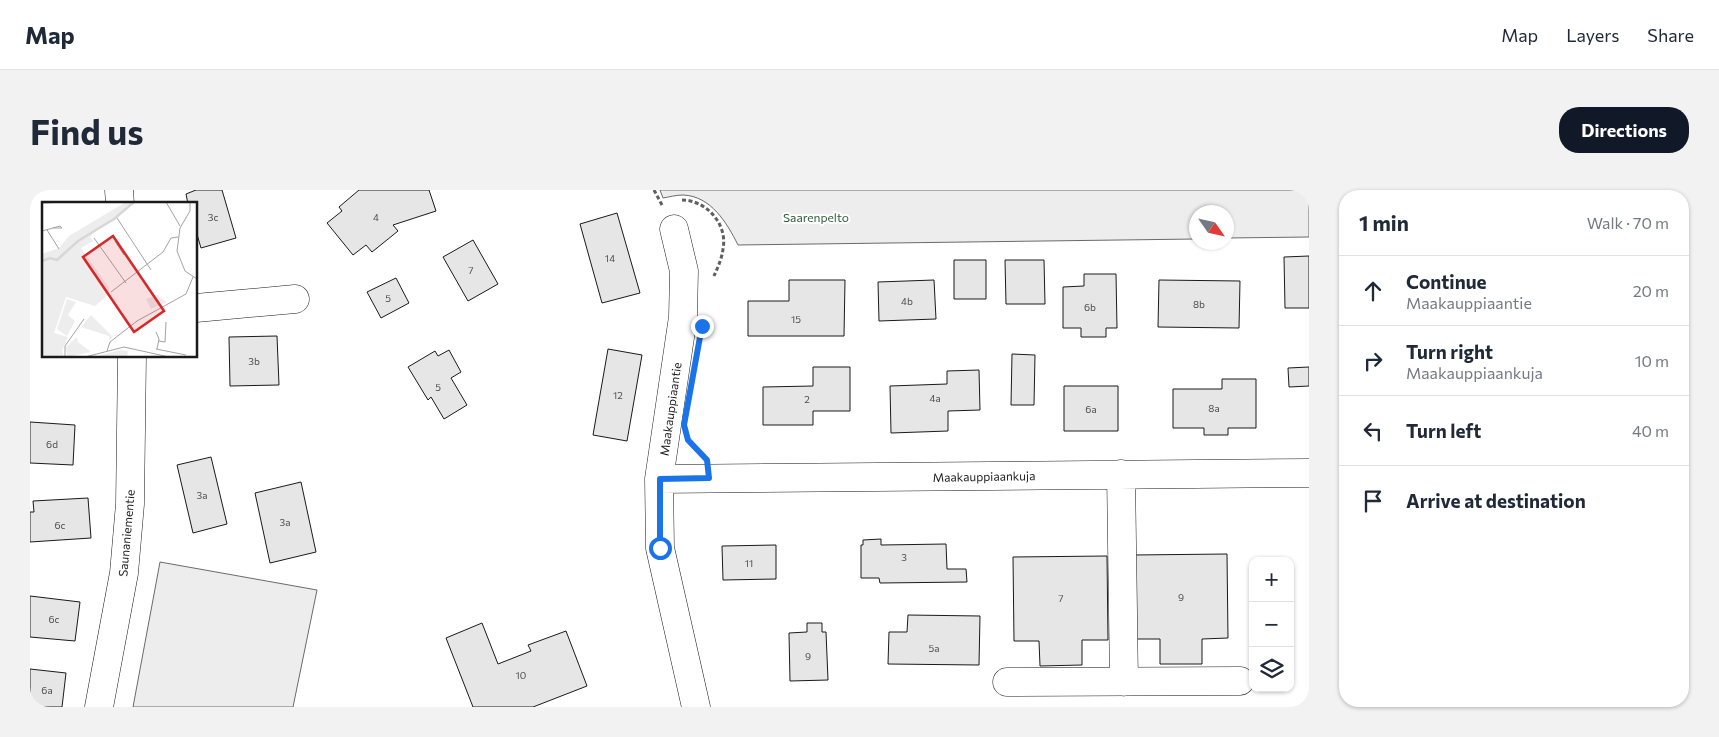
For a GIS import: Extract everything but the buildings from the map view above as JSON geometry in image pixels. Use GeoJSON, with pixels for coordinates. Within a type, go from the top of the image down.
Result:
{"type":"FeatureCollection","features":[{"type":"Feature","properties":{"kind":"street","name":"Maakauppiaantie"},"geometry":{"type":"LineString","coordinates":[[668,217],[684,271],[683,317],[660,479],[660,548],[696,707]]}},
{"type":"Feature","properties":{"kind":"street"},"geometry":{"type":"LineString","coordinates":[[198,308],[295,299]]}},
{"type":"Feature","properties":{"kind":"street","name":"Saunaniementie"},"geometry":{"type":"LineString","coordinates":[[99,707],[124,573],[130,504],[132,358]]}},
{"type":"Feature","properties":{"kind":"street","name":"Maakauppiaankuja"},"geometry":{"type":"LineString","coordinates":[[660,479],[1309,473]]}},
{"type":"Feature","properties":{"kind":"street"},"geometry":{"type":"LineString","coordinates":[[1121,474],[1124,682]]}},
{"type":"Feature","properties":{"kind":"street"},"geometry":{"type":"LineString","coordinates":[[1007,682],[1240,681]]}},
{"type":"Feature","properties":{"kind":"path"},"geometry":{"type":"LineString","coordinates":[[677,201],[684,200],[704,206],[718,220],[723,236],[724,248],[712,281]]}},
{"type":"Feature","properties":{"kind":"path"},"geometry":{"type":"LineString","coordinates":[[668,217],[670,202]]}},
{"type":"Feature","properties":{"kind":"green space","name":"Saarenpelto"},"geometry":{"type":"Polygon","coordinates":[[[660,190],[1309,190],[1309,237],[1234,238],[1234,205],[1189,205],[1189,239],[738,245],[729,228],[710,205],[702,200],[683,195],[663,198],[660,190]]]}},
{"type":"Feature","properties":{"kind":"green space"},"geometry":{"type":"Polygon","coordinates":[[[160,562],[317,590],[293,707],[133,707],[160,562]]]}},
{"type":"Feature","properties":{"kind":"route"},"geometry":{"type":"LineString","coordinates":[[660,548],[660,479],[709,478],[707,460],[688,440],[684,425],[702,326]]}}]}
